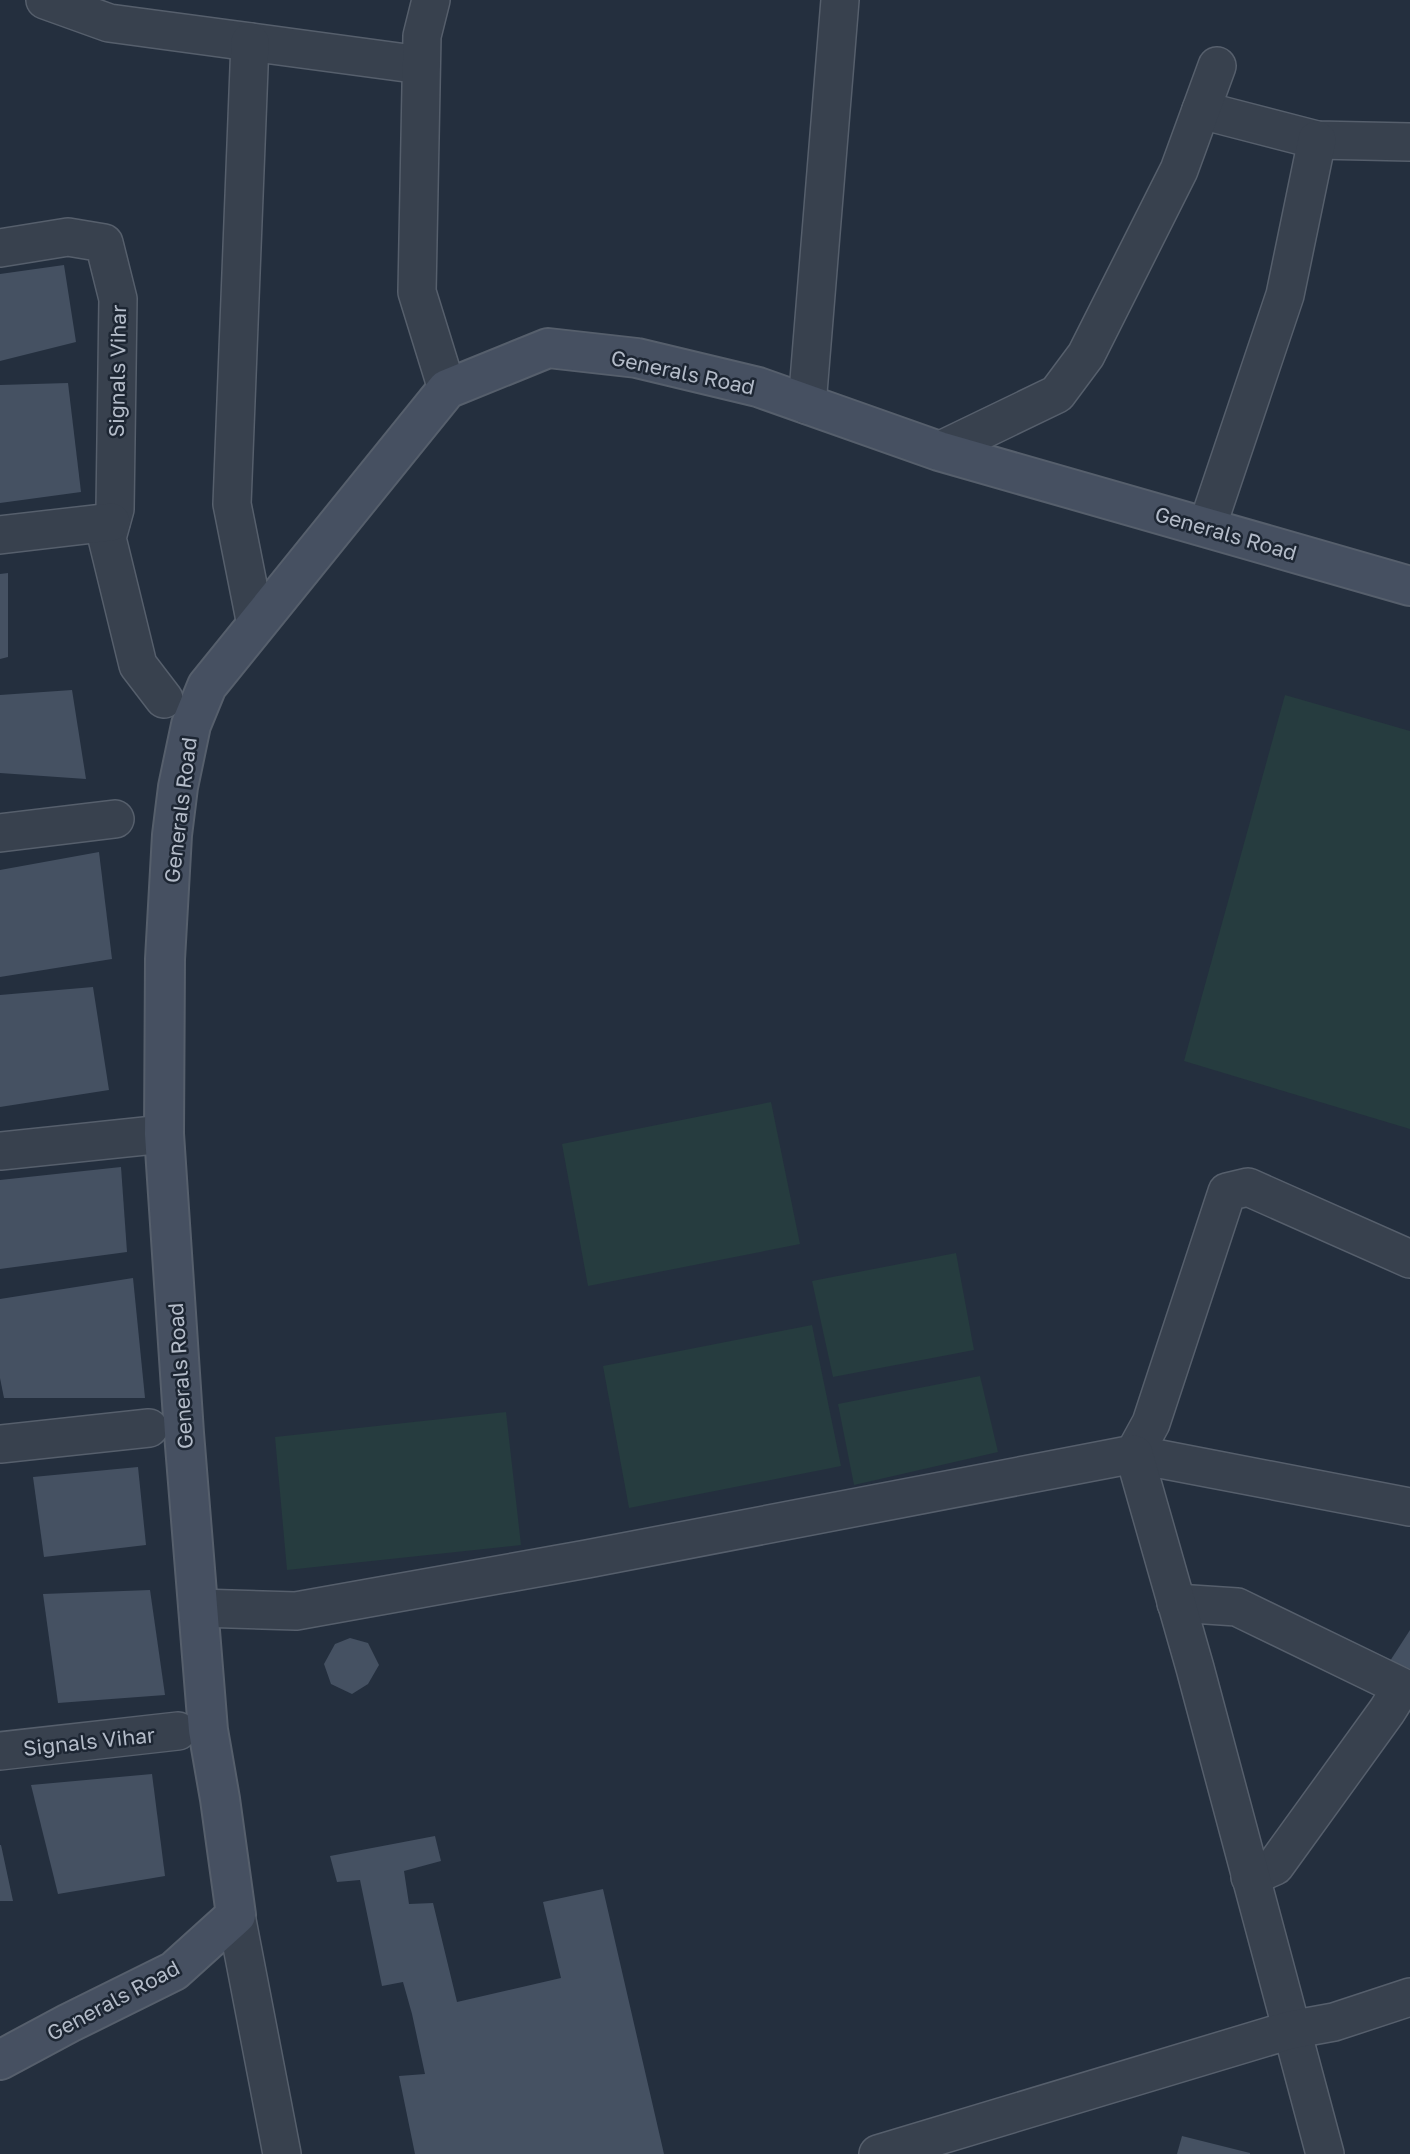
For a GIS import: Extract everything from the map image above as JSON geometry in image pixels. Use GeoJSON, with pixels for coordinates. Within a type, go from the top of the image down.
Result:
{"type":"FeatureCollection","features":[{"type":"Feature","properties":{"kind":"street"},"geometry":{"type":"LineString","coordinates":[[45,0],[109,23],[421,65]]}},
{"type":"Feature","properties":{"kind":"street"},"geometry":{"type":"LineString","coordinates":[[431,0],[422,36],[417,292],[447,389]]}},
{"type":"Feature","properties":{"kind":"street"},"geometry":{"type":"LineString","coordinates":[[807,405],[840,0]]}},
{"type":"Feature","properties":{"kind":"street"},"geometry":{"type":"LineString","coordinates":[[250,42],[232,504],[256,625]]}},
{"type":"Feature","properties":{"kind":"street"},"geometry":{"type":"LineString","coordinates":[[939,451],[1057,394],[1086,355],[1180,170],[1217,66]]}},
{"type":"Feature","properties":{"kind":"street"},"geometry":{"type":"LineString","coordinates":[[1201,110],[1317,140],[1410,142]]}},
{"type":"Feature","properties":{"kind":"street"},"geometry":{"type":"LineString","coordinates":[[1207,527],[1286,295],[1317,140]]}},
{"type":"Feature","properties":{"kind":"street","name":"Signals Vihar"},"geometry":{"type":"LineString","coordinates":[[0,247],[68,237],[104,243],[118,299],[114,509],[107,538],[138,665],[164,699]]}},
{"type":"Feature","properties":{"kind":"street","name":"Generals Road"},"geometry":{"type":"LineString","coordinates":[[0,2060],[174,1971],[236,1915],[208,1730],[164,1134],[165,959],[172,835],[178,787],[191,725],[207,687],[447,389],[548,348],[637,358],[758,387],[939,451],[1410,586]]}},
{"type":"Feature","properties":{"kind":"street"},"geometry":{"type":"LineString","coordinates":[[0,535],[111,522]]}},
{"type":"Feature","properties":{"kind":"street"},"geometry":{"type":"LineString","coordinates":[[0,833],[114,819]]}},
{"type":"Feature","properties":{"kind":"street"},"geometry":{"type":"LineString","coordinates":[[0,1151],[164,1134]]}},
{"type":"Feature","properties":{"kind":"street"},"geometry":{"type":"LineString","coordinates":[[1325,2154],[1134,1454],[1151,1423],[1227,1192],[1248,1187],[1410,1259]]}},
{"type":"Feature","properties":{"kind":"street"},"geometry":{"type":"LineString","coordinates":[[0,1444],[149,1428]]}},
{"type":"Feature","properties":{"kind":"street"},"geometry":{"type":"LineString","coordinates":[[198,1608],[296,1611],[587,1559],[1134,1454],[1410,1507]]}},
{"type":"Feature","properties":{"kind":"street"},"geometry":{"type":"LineString","coordinates":[[1176,1603],[1237,1607],[1402,1687],[1275,1866],[1250,1877]]}},
{"type":"Feature","properties":{"kind":"street","name":"Signals Vihar"},"geometry":{"type":"LineString","coordinates":[[0,1751],[178,1731]]}},
{"type":"Feature","properties":{"kind":"street"},"geometry":{"type":"LineString","coordinates":[[236,1915],[282,2154]]}},
{"type":"Feature","properties":{"kind":"street"},"geometry":{"type":"LineString","coordinates":[[878,2154],[1290,2030],[1334,2022],[1410,1997]]}},
{"type":"Feature","properties":{"kind":"green space"},"geometry":{"type":"Polygon","coordinates":[[[1285,695],[1410,731],[1410,1129],[1184,1061],[1285,695]]]}},
{"type":"Feature","properties":{"kind":"green space"},"geometry":{"type":"Polygon","coordinates":[[[771,1102],[800,1244],[588,1286],[562,1144],[771,1102]]]}},
{"type":"Feature","properties":{"kind":"green space"},"geometry":{"type":"Polygon","coordinates":[[[956,1253],[974,1350],[833,1377],[812,1281],[956,1253]]]}},
{"type":"Feature","properties":{"kind":"green space"},"geometry":{"type":"Polygon","coordinates":[[[812,1325],[841,1466],[629,1508],[603,1366],[812,1325]]]}},
{"type":"Feature","properties":{"kind":"green space"},"geometry":{"type":"Polygon","coordinates":[[[980,1376],[998,1452],[854,1485],[838,1404],[980,1376]]]}},
{"type":"Feature","properties":{"kind":"green space"},"geometry":{"type":"Polygon","coordinates":[[[506,1412],[521,1545],[287,1570],[275,1437],[506,1412]]]}},
{"type":"Feature","properties":{"kind":"building"},"geometry":{"type":"Polygon","coordinates":[[[64,265],[76,342],[0,361],[0,274],[64,265]]]}},
{"type":"Feature","properties":{"kind":"building"},"geometry":{"type":"Polygon","coordinates":[[[68,383],[81,492],[0,503],[0,385],[68,383]]]}},
{"type":"Feature","properties":{"kind":"building"},"geometry":{"type":"Polygon","coordinates":[[[8,573],[8,657],[0,659],[0,574],[8,573]]]}},
{"type":"Feature","properties":{"kind":"building"},"geometry":{"type":"Polygon","coordinates":[[[72,690],[86,779],[0,773],[0,695],[72,690]]]}},
{"type":"Feature","properties":{"kind":"building"},"geometry":{"type":"Polygon","coordinates":[[[99,852],[112,959],[0,977],[0,870],[99,852]]]}},
{"type":"Feature","properties":{"kind":"building"},"geometry":{"type":"Polygon","coordinates":[[[93,987],[109,1090],[0,1107],[0,995],[93,987]]]}},
{"type":"Feature","properties":{"kind":"building"},"geometry":{"type":"Polygon","coordinates":[[[121,1167],[127,1252],[0,1269],[0,1180],[121,1167]]]}},
{"type":"Feature","properties":{"kind":"building"},"geometry":{"type":"Polygon","coordinates":[[[133,1278],[145,1398],[4,1398],[0,1378],[0,1299],[133,1278]]]}},
{"type":"Feature","properties":{"kind":"building"},"geometry":{"type":"Polygon","coordinates":[[[138,1467],[146,1545],[44,1557],[33,1477],[138,1467]]]}},
{"type":"Feature","properties":{"kind":"building"},"geometry":{"type":"Polygon","coordinates":[[[150,1590],[165,1695],[58,1703],[43,1594],[150,1590]]]}},
{"type":"Feature","properties":{"kind":"building"},"geometry":{"type":"Polygon","coordinates":[[[1410,1630],[1410,1669],[1390,1661],[1410,1630]]]}},
{"type":"Feature","properties":{"kind":"building"},"geometry":{"type":"Polygon","coordinates":[[[350,1638],[368,1643],[379,1665],[368,1684],[352,1694],[331,1684],[324,1664],[335,1644],[350,1638]]]}},
{"type":"Feature","properties":{"kind":"building"},"geometry":{"type":"Polygon","coordinates":[[[152,1774],[165,1876],[58,1894],[31,1785],[152,1774]]]}},
{"type":"Feature","properties":{"kind":"building"},"geometry":{"type":"Polygon","coordinates":[[[435,1836],[441,1861],[404,1871],[409,1904],[433,1903],[457,2002],[561,1978],[543,1902],[603,1889],[664,2154],[415,2154],[399,2076],[425,2074],[403,1982],[382,1986],[360,1880],[337,1882],[330,1856],[435,1836]]]}},
{"type":"Feature","properties":{"kind":"building"},"geometry":{"type":"Polygon","coordinates":[[[1,1845],[13,1901],[0,1901],[1,1845]]]}},
{"type":"Feature","properties":{"kind":"building"},"geometry":{"type":"Polygon","coordinates":[[[1182,2136],[1250,2153],[1250,2154],[1177,2154],[1182,2136]]]}}]}
